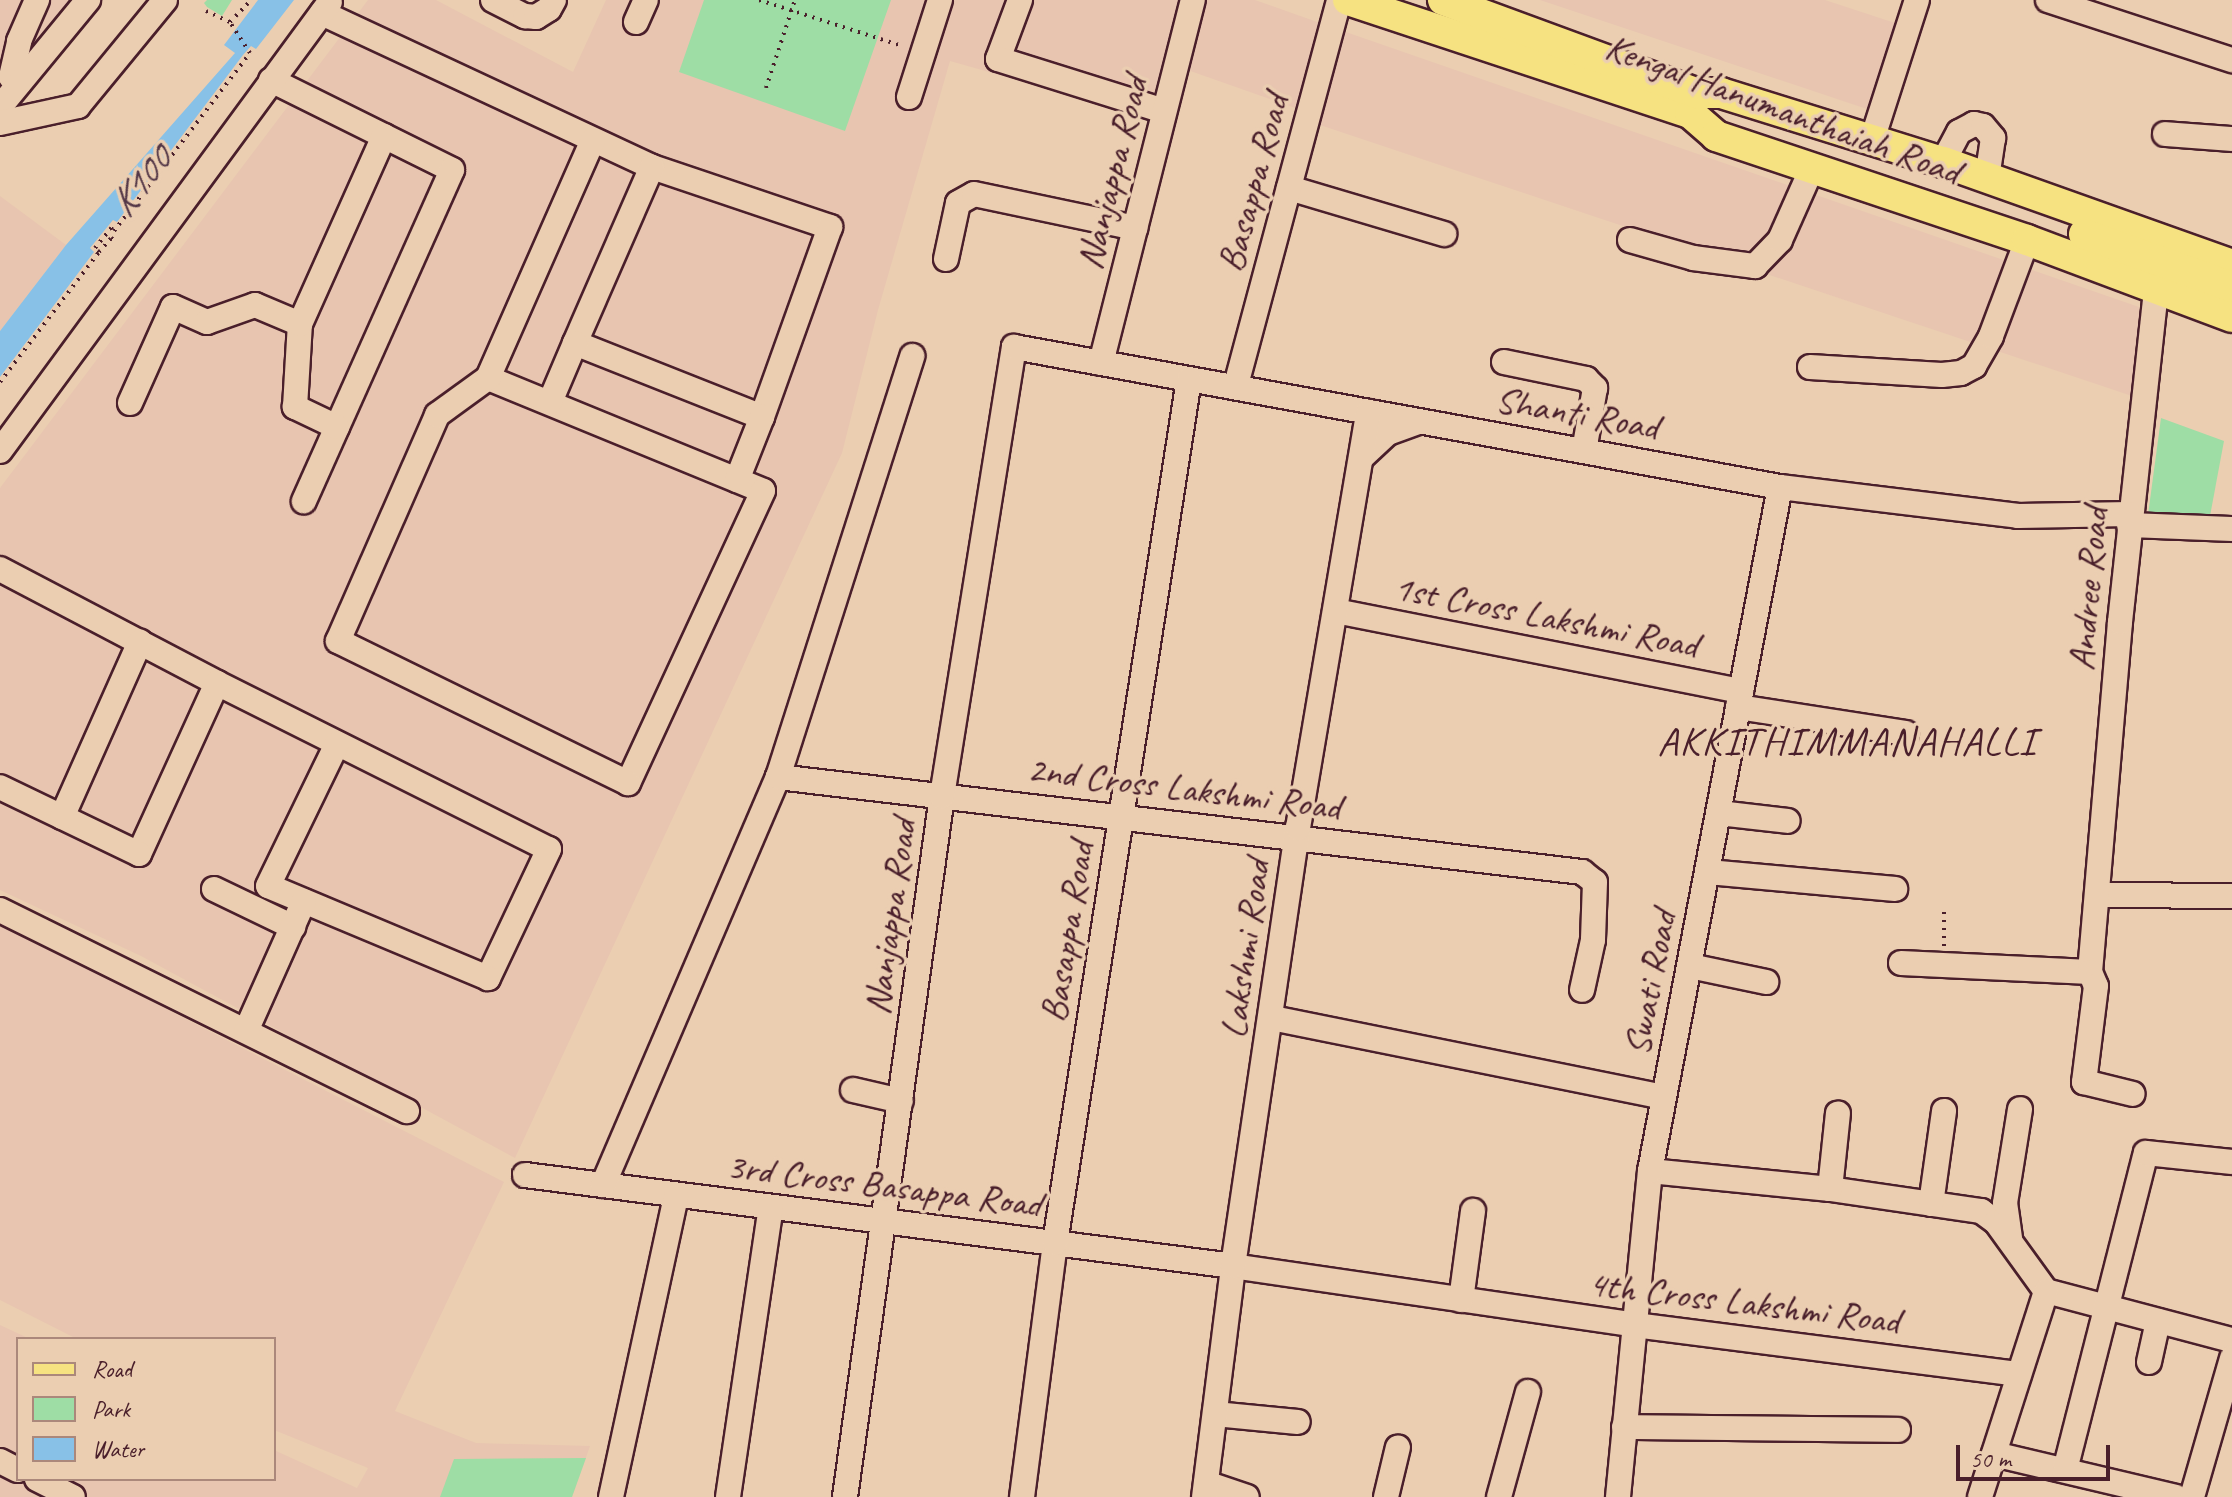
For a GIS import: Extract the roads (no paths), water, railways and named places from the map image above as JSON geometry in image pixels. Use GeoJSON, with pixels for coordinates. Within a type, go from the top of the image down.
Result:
{"type":"FeatureCollection","features":[{"type":"Feature","properties":{"kind":"main road","name":"Kengal Hanumanthaiah Road"},"geometry":{"type":"LineString","coordinates":[[1348,0],[1693,103],[1721,93],[1943,162],[2232,265]]}},
{"type":"Feature","properties":{"kind":"main road","name":"Kengal Hanumanthaiah Road"},"geometry":{"type":"LineString","coordinates":[[1443,0],[1693,103],[1716,136],[2027,240],[2232,317]]}},
{"type":"Feature","properties":{"kind":"main road"},"geometry":{"type":"LineString","coordinates":[[1693,103],[2232,287]]}},
{"type":"Feature","properties":{"kind":"main road"},"geometry":{"type":"LineString","coordinates":[[1728,114],[2232,302]]}},
{"type":"Feature","properties":{"kind":"street"},"geometry":{"type":"LineString","coordinates":[[19,83],[11,77],[19,41],[37,0]]}},
{"type":"Feature","properties":{"kind":"street"},"geometry":{"type":"LineString","coordinates":[[0,107],[88,0]]}},
{"type":"Feature","properties":{"kind":"street"},"geometry":{"type":"LineString","coordinates":[[0,123],[78,106],[165,0]]}},
{"type":"Feature","properties":{"kind":"street"},"geometry":{"type":"LineString","coordinates":[[493,0],[525,16],[536,17],[549,9],[554,0]]}},
{"type":"Feature","properties":{"kind":"street"},"geometry":{"type":"LineString","coordinates":[[909,97],[940,0]]}},
{"type":"Feature","properties":{"kind":"street"},"geometry":{"type":"LineString","coordinates":[[1020,0],[998,59],[1164,111]]}},
{"type":"Feature","properties":{"kind":"street","name":"Nanjappa Road"},"geometry":{"type":"LineString","coordinates":[[1101,363],[1193,0]]}},
{"type":"Feature","properties":{"kind":"street","name":"Basappa Road"},"geometry":{"type":"LineString","coordinates":[[1236,385],[1339,0]]}},
{"type":"Feature","properties":{"kind":"street"},"geometry":{"type":"LineString","coordinates":[[1872,140],[1917,0]]}},
{"type":"Feature","properties":{"kind":"street"},"geometry":{"type":"LineString","coordinates":[[2048,0],[2232,60]]}},
{"type":"Feature","properties":{"kind":"street"},"geometry":{"type":"LineString","coordinates":[[0,451],[327,6],[652,167],[830,227],[737,480]]}},
{"type":"Feature","properties":{"kind":"street"},"geometry":{"type":"LineString","coordinates":[[271,80],[452,170],[304,501]]}},
{"type":"Feature","properties":{"kind":"street"},"geometry":{"type":"LineString","coordinates":[[1943,162],[1959,132],[1974,124],[1983,126],[1993,138],[1987,178]]}},
{"type":"Feature","properties":{"kind":"street"},"geometry":{"type":"LineString","coordinates":[[2165,134],[2232,139]]}},
{"type":"Feature","properties":{"kind":"street"},"geometry":{"type":"LineString","coordinates":[[337,427],[295,407],[300,324],[384,136]]}},
{"type":"Feature","properties":{"kind":"street"},"geometry":{"type":"LineString","coordinates":[[488,378],[763,491],[628,783],[338,641],[437,415],[488,378],[593,140]]}},
{"type":"Feature","properties":{"kind":"street"},"geometry":{"type":"LineString","coordinates":[[550,402],[652,167]]}},
{"type":"Feature","properties":{"kind":"street"},"geometry":{"type":"LineString","coordinates":[[1630,240],[1693,258],[1755,266],[1780,240],[1812,168]]}},
{"type":"Feature","properties":{"kind":"street"},"geometry":{"type":"LineString","coordinates":[[1289,188],[1444,234]]}},
{"type":"Feature","properties":{"kind":"street"},"geometry":{"type":"LineString","coordinates":[[946,259],[958,203],[974,194],[1135,228]]}},
{"type":"Feature","properties":{"kind":"street"},"geometry":{"type":"LineString","coordinates":[[1810,367],[1942,375],[1961,373],[1974,366],[1991,336],[2027,240]]}},
{"type":"Feature","properties":{"kind":"street","name":"Andree Road"},"geometry":{"type":"LineString","coordinates":[[2133,1094],[2084,1082],[2096,986],[2090,972],[2130,519],[2156,290]]}},
{"type":"Feature","properties":{"kind":"street"},"geometry":{"type":"LineString","coordinates":[[130,403],[173,307],[207,322],[255,305],[300,324]]}},
{"type":"Feature","properties":{"kind":"street"},"geometry":{"type":"LineString","coordinates":[[575,343],[762,417]]}},
{"type":"Feature","properties":{"kind":"street","name":"Nanjappa Road"},"geometry":{"type":"LineString","coordinates":[[845,1497],[942,796],[1014,347]]}},
{"type":"Feature","properties":{"kind":"street","name":"Shanti Road"},"geometry":{"type":"LineString","coordinates":[[1014,347],[1236,385],[1780,487],[2018,516],[2130,519],[2232,529]]}},
{"type":"Feature","properties":{"kind":"street"},"geometry":{"type":"LineString","coordinates":[[603,1185],[778,777],[912,356]]}},
{"type":"Feature","properties":{"kind":"street"},"geometry":{"type":"LineString","coordinates":[[1504,362],[1586,379],[1595,388],[1584,451]]}},
{"type":"Feature","properties":{"kind":"street","name":"Basappa Road"},"geometry":{"type":"LineString","coordinates":[[1022,1497],[1055,1243],[1189,379]]}},
{"type":"Feature","properties":{"kind":"street","name":"Lakshmi Road"},"geometry":{"type":"LineString","coordinates":[[1205,1490],[1233,1266],[1297,837],[1368,412]]}},
{"type":"Feature","properties":{"kind":"street"},"geometry":{"type":"LineString","coordinates":[[1361,458],[1388,433],[1422,421]]}},
{"type":"Feature","properties":{"kind":"street","name":"Swati Road"},"geometry":{"type":"LineString","coordinates":[[1618,1497],[1650,1171],[1780,487]]}},
{"type":"Feature","properties":{"kind":"street"},"geometry":{"type":"LineString","coordinates":[[0,569],[217,683],[549,849],[488,978],[268,886],[337,744]]}},
{"type":"Feature","properties":{"kind":"street","name":"1st Cross Lakshmi Road"},"geometry":{"type":"LineString","coordinates":[[1336,611],[1906,733]]}},
{"type":"Feature","properties":{"kind":"street"},"geometry":{"type":"LineString","coordinates":[[62,817],[140,642]]}},
{"type":"Feature","properties":{"kind":"street"},"geometry":{"type":"LineString","coordinates":[[0,787],[139,854],[217,683]]}},
{"type":"Feature","properties":{"kind":"street","name":"2nd Cross Lakshmi Road"},"geometry":{"type":"LineString","coordinates":[[778,777],[1582,872],[1595,882],[1593,940],[1582,990]]}},
{"type":"Feature","properties":{"kind":"street"},"geometry":{"type":"LineString","coordinates":[[1719,813],[1788,821]]}},
{"type":"Feature","properties":{"kind":"street"},"geometry":{"type":"LineString","coordinates":[[1708,872],[1895,889]]}},
{"type":"Feature","properties":{"kind":"street"},"geometry":{"type":"LineString","coordinates":[[214,889],[293,927]]}},
{"type":"Feature","properties":{"kind":"street"},"geometry":{"type":"LineString","coordinates":[[2098,895],[2232,896]]}},
{"type":"Feature","properties":{"kind":"street"},"geometry":{"type":"LineString","coordinates":[[246,1031],[304,901]]}},
{"type":"Feature","properties":{"kind":"street"},"geometry":{"type":"LineString","coordinates":[[0,910],[407,1111]]}},
{"type":"Feature","properties":{"kind":"street"},"geometry":{"type":"LineString","coordinates":[[1901,963],[2090,972]]}},
{"type":"Feature","properties":{"kind":"street"},"geometry":{"type":"LineString","coordinates":[[1690,966],[1766,982]]}},
{"type":"Feature","properties":{"kind":"street"},"geometry":{"type":"LineString","coordinates":[[1272,1018],[1663,1097]]}},
{"type":"Feature","properties":{"kind":"street"},"geometry":{"type":"LineString","coordinates":[[853,1090],[901,1101]]}},
{"type":"Feature","properties":{"kind":"street"},"geometry":{"type":"LineString","coordinates":[[2010,1238],[2005,1203],[2020,1109]]}},
{"type":"Feature","properties":{"kind":"street"},"geometry":{"type":"LineString","coordinates":[[1931,1204],[1944,1111]]}},
{"type":"Feature","properties":{"kind":"street"},"geometry":{"type":"LineString","coordinates":[[1830,1189],[1838,1113]]}},
{"type":"Feature","properties":{"kind":"street"},"geometry":{"type":"LineString","coordinates":[[2065,1470],[2146,1153],[2232,1162]]}},
{"type":"Feature","properties":{"kind":"street"},"geometry":{"type":"LineString","coordinates":[[1650,1171],[1830,1189],[1981,1211],[2010,1238],[2046,1291],[2232,1340]]}},
{"type":"Feature","properties":{"kind":"street","name":"3rd Cross Basappa Road"},"geometry":{"type":"LineString","coordinates":[[525,1175],[1233,1266]]}},
{"type":"Feature","properties":{"kind":"street"},"geometry":{"type":"LineString","coordinates":[[611,1497],[676,1196]]}},
{"type":"Feature","properties":{"kind":"street"},"geometry":{"type":"LineString","coordinates":[[728,1497],[771,1207]]}},
{"type":"Feature","properties":{"kind":"street"},"geometry":{"type":"LineString","coordinates":[[1461,1300],[1473,1211]]}},
{"type":"Feature","properties":{"kind":"street","name":"4th Cross Lakshmi Road"},"geometry":{"type":"LineString","coordinates":[[1233,1266],[1635,1325],[2019,1374]]}},
{"type":"Feature","properties":{"kind":"street"},"geometry":{"type":"LineString","coordinates":[[1980,1497],[2046,1291]]}},
{"type":"Feature","properties":{"kind":"street"},"geometry":{"type":"LineString","coordinates":[[2149,1362],[2158,1321]]}},
{"type":"Feature","properties":{"kind":"street"},"geometry":{"type":"LineString","coordinates":[[2192,1497],[2223,1424],[2232,1358]]}},
{"type":"Feature","properties":{"kind":"street"},"geometry":{"type":"LineString","coordinates":[[1499,1497],[1528,1392]]}},
{"type":"Feature","properties":{"kind":"street"},"geometry":{"type":"LineString","coordinates":[[1215,1414],[1298,1422]]}},
{"type":"Feature","properties":{"kind":"street"},"geometry":{"type":"LineString","coordinates":[[1624,1427],[1898,1430]]}},
{"type":"Feature","properties":{"kind":"street"},"geometry":{"type":"LineString","coordinates":[[1386,1497],[1398,1447]]}},
{"type":"Feature","properties":{"kind":"street"},"geometry":{"type":"LineString","coordinates":[[1994,1454],[2176,1497]]}},
{"type":"Feature","properties":{"kind":"street"},"geometry":{"type":"LineString","coordinates":[[41,1481],[73,1497]]}},
{"type":"Feature","properties":{"kind":"street"},"geometry":{"type":"LineString","coordinates":[[1205,1490],[1247,1497]]}},
{"type":"Feature","properties":{"kind":"water","name":"K100"},"geometry":{"type":"Polygon","coordinates":[[[258,0],[294,0],[256,49],[251,46],[243,55],[117,222],[113,220],[90,248],[94,252],[0,377],[0,331],[66,245],[235,53],[224,45],[258,0]]]}},
{"type":"Feature","properties":{"kind":"district","name":"AKKITHIMMANAHALLI"},"geometry":{"type":"Point","coordinates":[1847,741]}}]}
